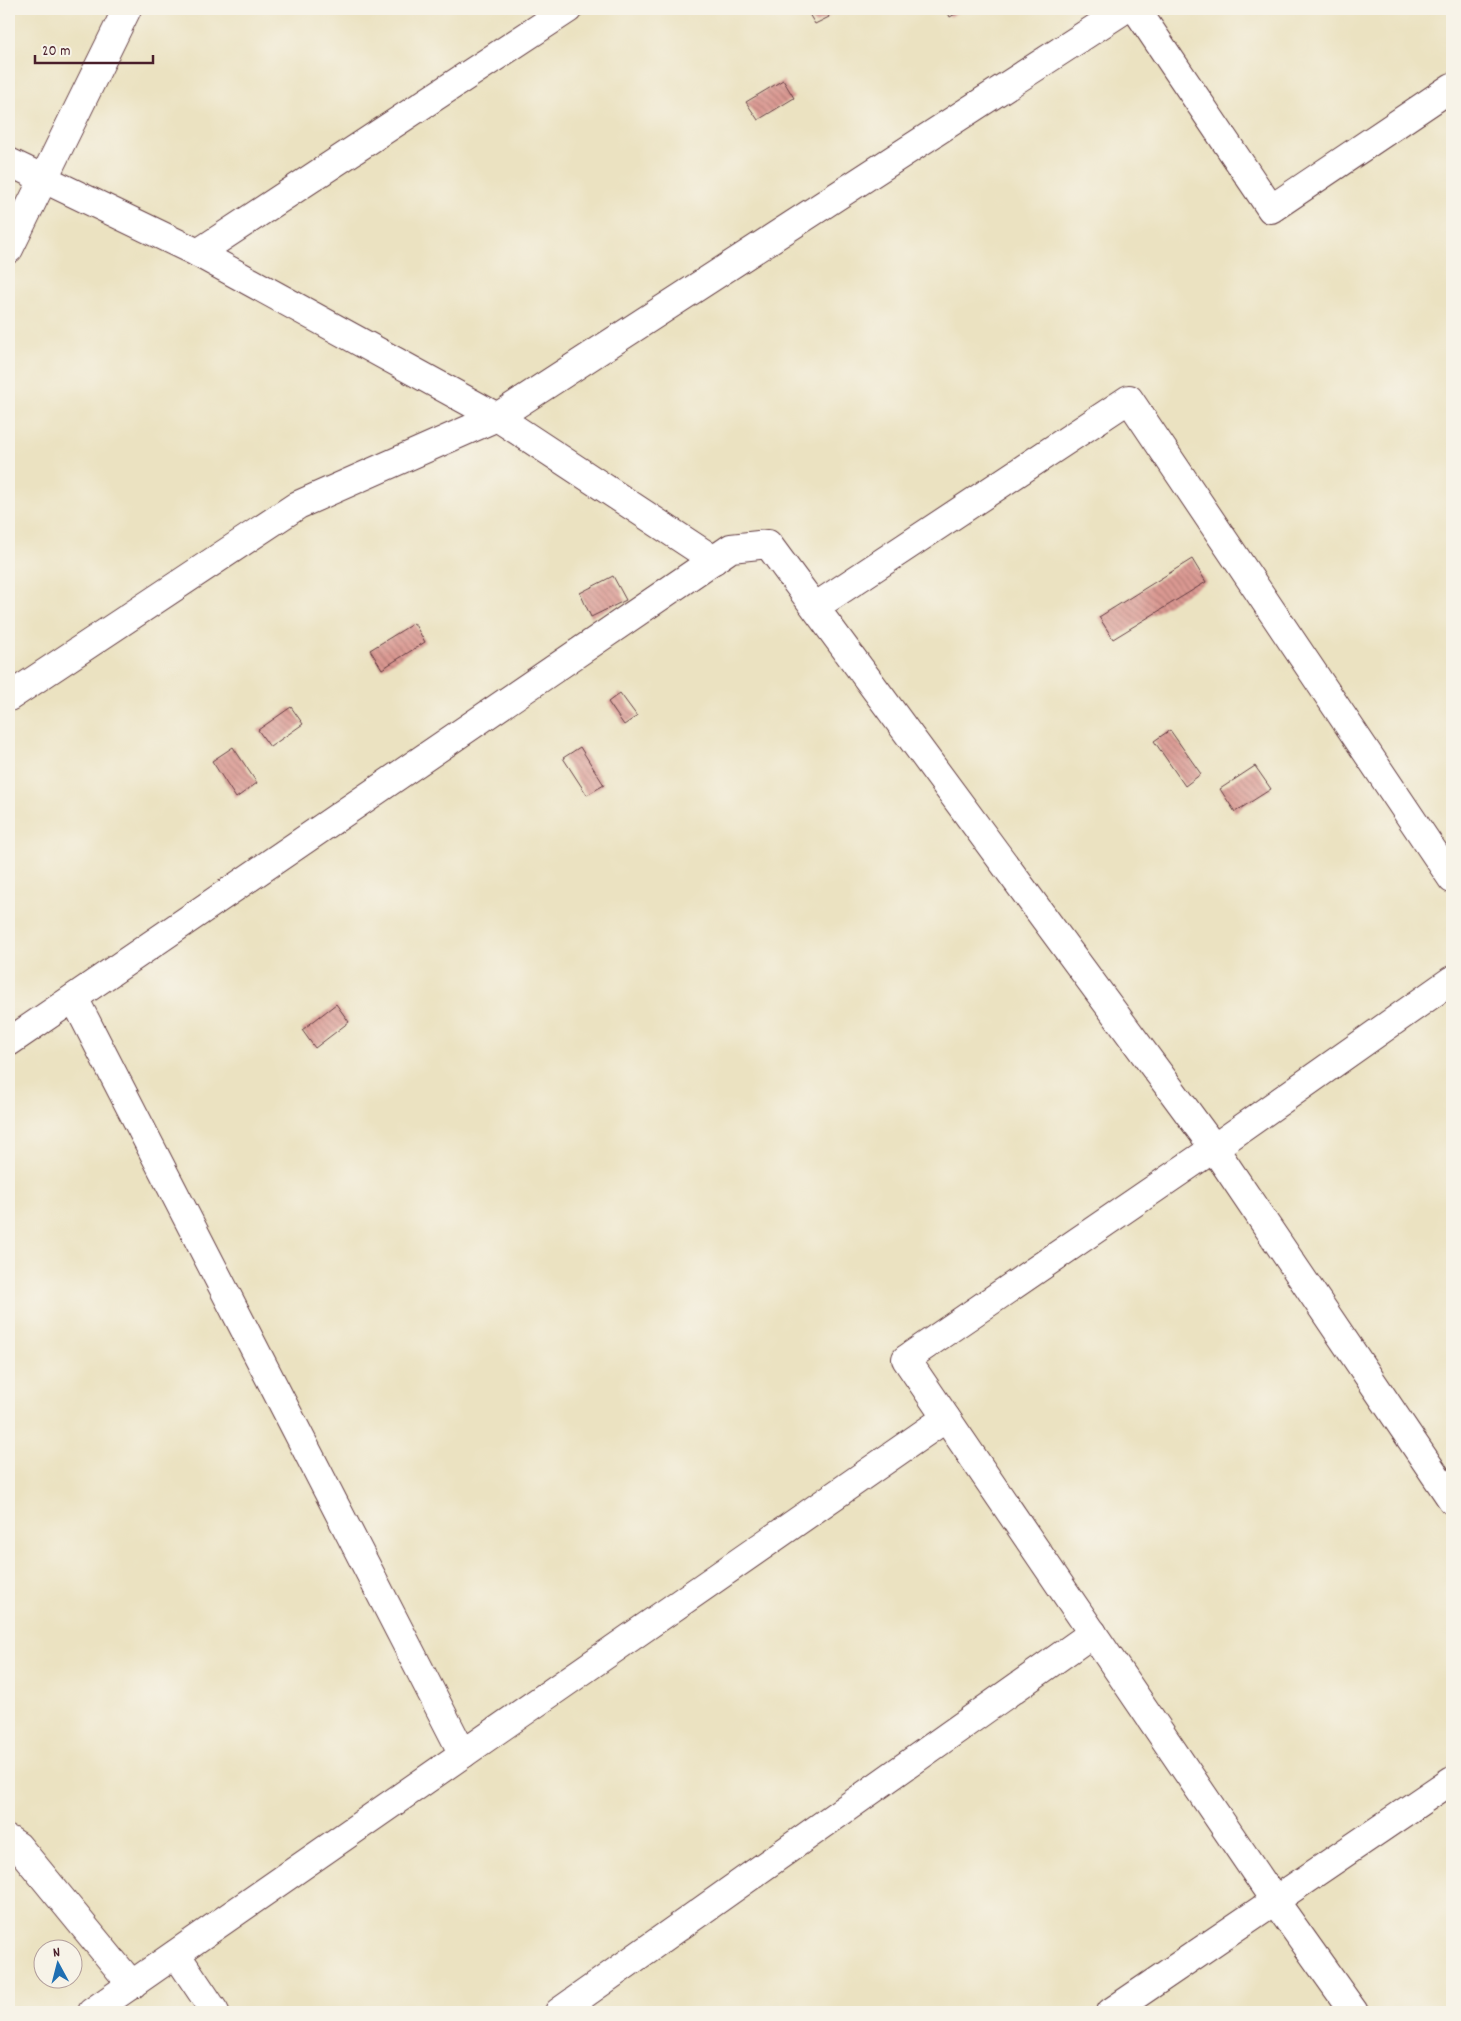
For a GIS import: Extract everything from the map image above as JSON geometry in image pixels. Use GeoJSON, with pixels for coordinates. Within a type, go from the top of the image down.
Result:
{"type":"FeatureCollection","features":[{"type":"Feature","properties":{"kind":"street"},"geometry":{"type":"LineString","coordinates":[[9,249],[126,9]]}},
{"type":"Feature","properties":{"kind":"street"},"geometry":{"type":"LineString","coordinates":[[198,253],[568,9]]}},
{"type":"Feature","properties":{"kind":"street"},"geometry":{"type":"LineString","coordinates":[[9,697],[298,505],[497,417],[1125,9]]}},
{"type":"Feature","properties":{"kind":"street"},"geometry":{"type":"LineString","coordinates":[[1136,9],[1271,210],[1452,87]]}},
{"type":"Feature","properties":{"kind":"street"},"geometry":{"type":"LineString","coordinates":[[9,162],[198,253],[497,417],[714,560]]}},
{"type":"Feature","properties":{"kind":"street"},"geometry":{"type":"LineString","coordinates":[[815,608],[1129,399],[1452,879]]}},
{"type":"Feature","properties":{"kind":"street"},"geometry":{"type":"LineString","coordinates":[[9,1042],[731,548],[768,544],[1214,1148],[1452,1500]]}},
{"type":"Feature","properties":{"kind":"street"},"geometry":{"type":"LineString","coordinates":[[1354,2012],[1275,1901],[906,1359],[1214,1148],[1452,980]]}},
{"type":"Feature","properties":{"kind":"street"},"geometry":{"type":"LineString","coordinates":[[74,998],[463,1754]]}},
{"type":"Feature","properties":{"kind":"street"},"geometry":{"type":"LineString","coordinates":[[92,2012],[946,1418]]}},
{"type":"Feature","properties":{"kind":"street"},"geometry":{"type":"LineString","coordinates":[[559,2012],[1093,1633]]}},
{"type":"Feature","properties":{"kind":"street"},"geometry":{"type":"LineString","coordinates":[[1111,2012],[1452,1780]]}},
{"type":"Feature","properties":{"kind":"street"},"geometry":{"type":"LineString","coordinates":[[9,1840],[18,1846],[132,1985]]}},
{"type":"Feature","properties":{"kind":"street"},"geometry":{"type":"LineString","coordinates":[[176,1954],[215,2012]]}},
{"type":"Feature","properties":{"kind":"building"},"geometry":{"type":"Polygon","coordinates":[[[806,9],[825,9],[829,17],[815,24],[806,9]]]}},
{"type":"Feature","properties":{"kind":"building"},"geometry":{"type":"Polygon","coordinates":[[[946,9],[964,9],[950,17],[946,9]]]}},
{"type":"Feature","properties":{"kind":"building"},"geometry":{"type":"Polygon","coordinates":[[[783,80],[794,98],[758,120],[746,102],[783,80]]]}},
{"type":"Feature","properties":{"kind":"building"},"geometry":{"type":"Polygon","coordinates":[[[1192,559],[1206,582],[1113,639],[1099,617],[1192,559]]]}},
{"type":"Feature","properties":{"kind":"building"},"geometry":{"type":"Polygon","coordinates":[[[613,576],[626,600],[591,617],[580,593],[613,576]]]}},
{"type":"Feature","properties":{"kind":"building"},"geometry":{"type":"Polygon","coordinates":[[[414,623],[425,642],[382,669],[370,650],[414,623]]]}},
{"type":"Feature","properties":{"kind":"building"},"geometry":{"type":"Polygon","coordinates":[[[620,693],[637,716],[624,725],[608,702],[620,693]]]}},
{"type":"Feature","properties":{"kind":"building"},"geometry":{"type":"Polygon","coordinates":[[[291,707],[303,724],[270,747],[258,730],[291,707]]]}},
{"type":"Feature","properties":{"kind":"building"},"geometry":{"type":"Polygon","coordinates":[[[1170,730],[1201,774],[1185,786],[1154,741],[1170,730]]]}},
{"type":"Feature","properties":{"kind":"building"},"geometry":{"type":"Polygon","coordinates":[[[233,747],[257,783],[236,798],[212,761],[233,747]]]}},
{"type":"Feature","properties":{"kind":"building"},"geometry":{"type":"Polygon","coordinates":[[[580,747],[604,785],[587,795],[563,758],[580,747]]]}},
{"type":"Feature","properties":{"kind":"building"},"geometry":{"type":"Polygon","coordinates":[[[1255,766],[1271,789],[1235,812],[1220,789],[1255,766]]]}},
{"type":"Feature","properties":{"kind":"building"},"geometry":{"type":"Polygon","coordinates":[[[336,1004],[349,1022],[315,1048],[302,1030],[336,1004]]]}}]}
